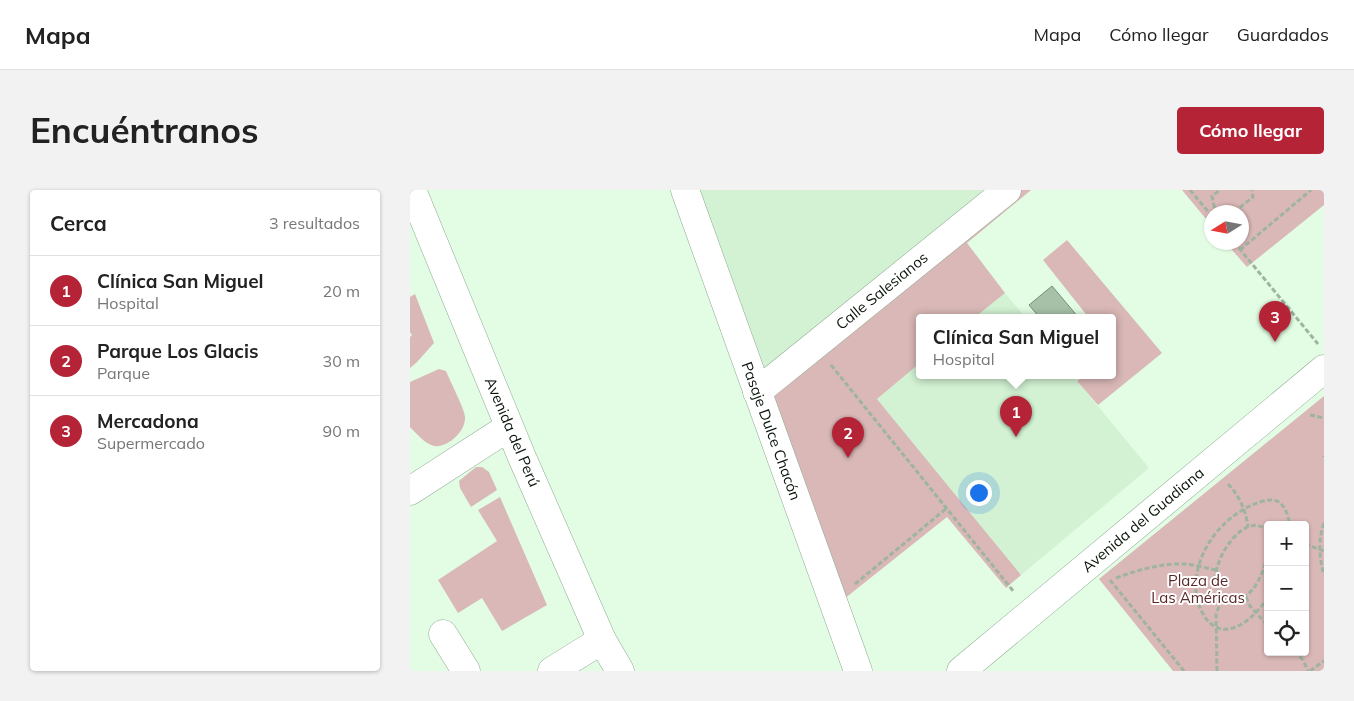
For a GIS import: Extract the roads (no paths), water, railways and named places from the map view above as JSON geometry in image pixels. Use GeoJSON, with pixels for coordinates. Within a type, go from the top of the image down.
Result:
{"type":"FeatureCollection","features":[{"type":"Feature","properties":{"kind":"street","name":"Avenida del Perú"},"geometry":{"type":"LineString","coordinates":[[412,190],[509,427],[602,640],[620,671]]}},
{"type":"Feature","properties":{"kind":"street","name":"Pasaje Dulce Chacón"},"geometry":{"type":"LineString","coordinates":[[686,190],[858,671]]}},
{"type":"Feature","properties":{"kind":"street","name":"Calle Salesianos"},"geometry":{"type":"LineString","coordinates":[[757,392],[1007,190]]}},
{"type":"Feature","properties":{"kind":"street","name":"Avenida del Guadiana"},"geometry":{"type":"LineString","coordinates":[[961,671],[1031,613],[1322,358]]}},
{"type":"Feature","properties":{"kind":"street"},"geometry":{"type":"LineString","coordinates":[[410,491],[509,427]]}},
{"type":"Feature","properties":{"kind":"street"},"geometry":{"type":"LineString","coordinates":[[443,634],[466,671]]}},
{"type":"Feature","properties":{"kind":"street"},"geometry":{"type":"LineString","coordinates":[[552,671],[602,640]]}},
{"type":"Feature","properties":{"kind":"place","name":"Mercadona"},"geometry":{"type":"Point","coordinates":[1275,342]}},
{"type":"Feature","properties":{"kind":"place","name":"Clínica San Miguel"},"geometry":{"type":"Point","coordinates":[1016,437]}},
{"type":"Feature","properties":{"kind":"place","name":"Parque Los Glacis"},"geometry":{"type":"Point","coordinates":[848,458]}},
{"type":"Feature","properties":{"kind":"park label","name":"Plaza de Las Américas"},"geometry":{"type":"Point","coordinates":[1198,590]}}]}
